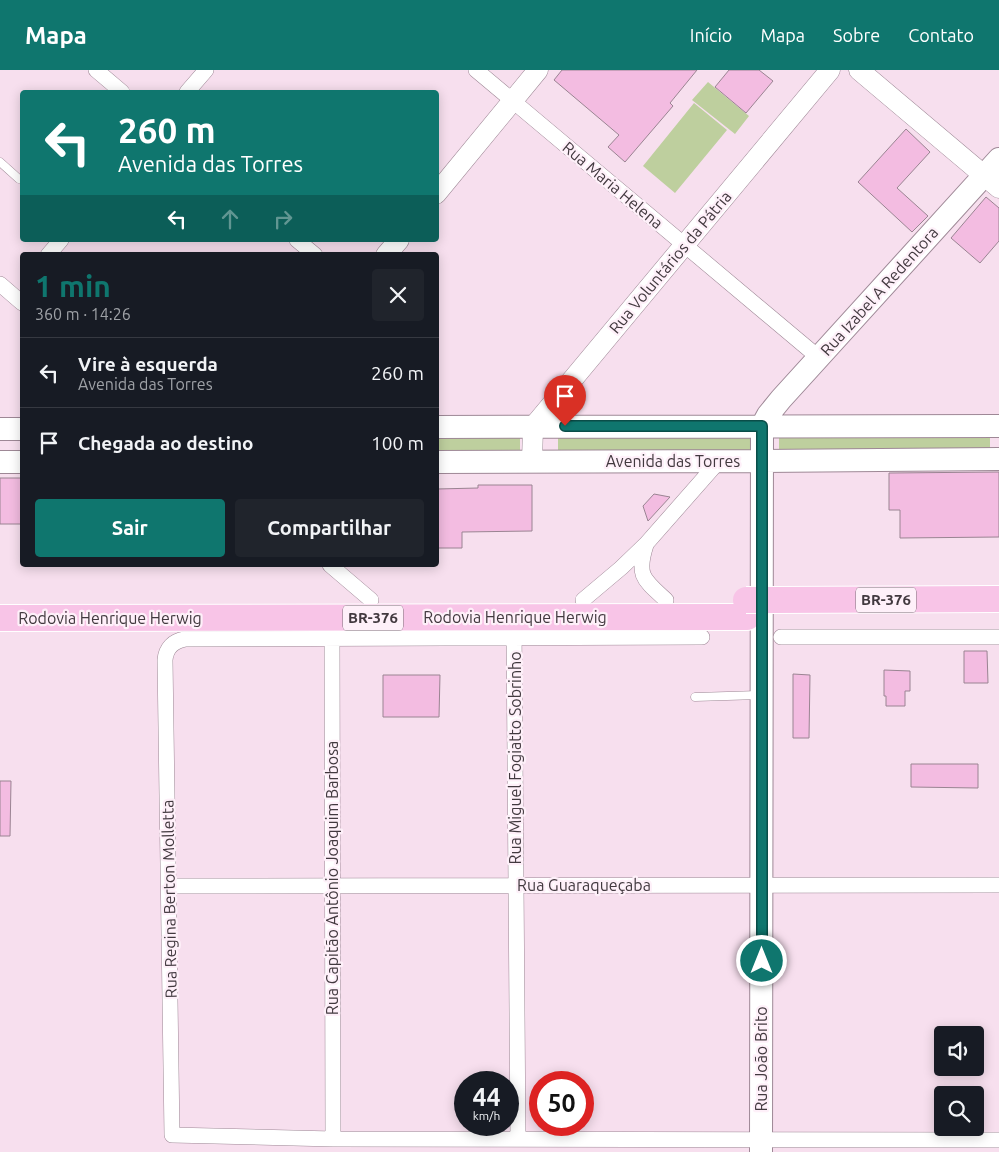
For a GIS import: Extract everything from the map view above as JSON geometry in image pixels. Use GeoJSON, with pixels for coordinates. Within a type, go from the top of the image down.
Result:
{"type":"FeatureCollection","features":[{"type":"Feature","properties":{"kind":"highway","name":"Rodovia Henrique Herwig"},"geometry":{"type":"LineString","coordinates":[[776,618],[999,599]]}},
{"type":"Feature","properties":{"kind":"highway","name":"Rodovia Henrique Herwig"},"geometry":{"type":"LineString","coordinates":[[0,601],[666,600],[746,609],[776,618],[999,617]]}},
{"type":"Feature","properties":{"kind":"highway","name":"Rodovia Henrique Herwig"},"geometry":{"type":"LineString","coordinates":[[0,618],[332,628],[514,628],[746,609]]}},
{"type":"Feature","properties":{"kind":"main road","name":"Rua Izabel A Redentora"},"geometry":{"type":"LineString","coordinates":[[762,426],[774,406],[818,357],[994,174]]}},
{"type":"Feature","properties":{"kind":"main road"},"geometry":{"type":"LineString","coordinates":[[802,376],[795,390],[794,399],[802,416],[818,426]]}},
{"type":"Feature","properties":{"kind":"main road","name":"Rua João Brito"},"geometry":{"type":"LineString","coordinates":[[762,426],[762,1146]]}},
{"type":"Feature","properties":{"kind":"main road"},"geometry":{"type":"LineString","coordinates":[[439,427],[999,426]]}},
{"type":"Feature","properties":{"kind":"main road"},"geometry":{"type":"LineString","coordinates":[[0,429],[20,429]]}},
{"type":"Feature","properties":{"kind":"main road","name":"Avenida das Torres"},"geometry":{"type":"LineString","coordinates":[[439,462],[999,459]]}},
{"type":"Feature","properties":{"kind":"main road"},"geometry":{"type":"LineString","coordinates":[[0,462],[20,462]]}},
{"type":"Feature","properties":{"kind":"street"},"geometry":{"type":"LineString","coordinates":[[96,70],[120,90]]}},
{"type":"Feature","properties":{"kind":"street"},"geometry":{"type":"LineString","coordinates":[[189,90],[206,70]]}},
{"type":"Feature","properties":{"kind":"street","name":"Rua Maria Helena"},"geometry":{"type":"LineString","coordinates":[[476,70],[818,357]]}},
{"type":"Feature","properties":{"kind":"street"},"geometry":{"type":"LineString","coordinates":[[439,190],[538,70]]}},
{"type":"Feature","properties":{"kind":"street","name":"Rua Voluntários da Pátria"},"geometry":{"type":"LineString","coordinates":[[532,427],[830,70]]}},
{"type":"Feature","properties":{"kind":"street"},"geometry":{"type":"LineString","coordinates":[[859,70],[994,174]]}},
{"type":"Feature","properties":{"kind":"street"},"geometry":{"type":"LineString","coordinates":[[51,252],[59,242]]}},
{"type":"Feature","properties":{"kind":"street"},"geometry":{"type":"LineString","coordinates":[[299,242],[311,252]]}},
{"type":"Feature","properties":{"kind":"street"},"geometry":{"type":"LineString","coordinates":[[389,252],[397,242]]}},
{"type":"Feature","properties":{"kind":"street"},"geometry":{"type":"LineString","coordinates":[[0,284],[20,295]]}},
{"type":"Feature","properties":{"kind":"street"},"geometry":{"type":"LineString","coordinates":[[532,427],[532,462]]}},
{"type":"Feature","properties":{"kind":"street"},"geometry":{"type":"LineString","coordinates":[[583,600],[646,544],[719,461]]}},
{"type":"Feature","properties":{"kind":"street"},"geometry":{"type":"LineString","coordinates":[[646,544],[641,559],[641,569],[644,578],[666,600]]}},
{"type":"Feature","properties":{"kind":"street"},"geometry":{"type":"LineString","coordinates":[[332,567],[371,600]]}},
{"type":"Feature","properties":{"kind":"street"},"geometry":{"type":"LineString","coordinates":[[776,618],[999,637]]}},
{"type":"Feature","properties":{"kind":"street","name":"Rua Regina Berton Molletta"},"geometry":{"type":"LineString","coordinates":[[332,628],[179,640],[170,646],[166,653],[165,663],[172,1135],[333,1139]]}},
{"type":"Feature","properties":{"kind":"street","name":"Rua Capitão Antônio Joaquim Barbosa"},"geometry":{"type":"LineString","coordinates":[[332,628],[333,1139]]}},
{"type":"Feature","properties":{"kind":"street"},"geometry":{"type":"LineString","coordinates":[[514,628],[702,637]]}},
{"type":"Feature","properties":{"kind":"street","name":"Rua Miguel Fogiatto Sobrinho"},"geometry":{"type":"LineString","coordinates":[[514,628],[518,1139]]}},
{"type":"Feature","properties":{"kind":"street","name":"Rua Guaraqueçaba"},"geometry":{"type":"LineString","coordinates":[[169,886],[999,885]]}},
{"type":"Feature","properties":{"kind":"street"},"geometry":{"type":"LineString","coordinates":[[322,1152],[333,1139],[518,1139],[762,1146],[999,1140]]}},
{"type":"Feature","properties":{"kind":"lane"},"geometry":{"type":"LineString","coordinates":[[0,162],[19,179]]}},
{"type":"Feature","properties":{"kind":"lane"},"geometry":{"type":"LineString","coordinates":[[695,697],[761,695]]}},
{"type":"Feature","properties":{"kind":"green space"},"geometry":{"type":"Polygon","coordinates":[[[708,82],[749,116],[735,134],[692,100],[708,82]]]}},
{"type":"Feature","properties":{"kind":"green space"},"geometry":{"type":"Polygon","coordinates":[[[694,103],[727,130],[675,193],[643,166],[694,103]]]}},
{"type":"Feature","properties":{"kind":"green space"},"geometry":{"type":"Polygon","coordinates":[[[779,430],[990,430],[990,451],[779,450],[779,430]]]}},
{"type":"Feature","properties":{"kind":"green space"},"geometry":{"type":"Polygon","coordinates":[[[520,432],[520,452],[439,453],[439,433],[520,432]]]}},
{"type":"Feature","properties":{"kind":"green space"},"geometry":{"type":"Polygon","coordinates":[[[558,433],[757,433],[754,452],[558,453],[558,433]]]}},
{"type":"Feature","properties":{"kind":"building"},"geometry":{"type":"Polygon","coordinates":[[[562,70],[697,70],[670,103],[673,106],[625,162],[608,147],[619,135],[554,80],[562,70]]]}},
{"type":"Feature","properties":{"kind":"building"},"geometry":{"type":"Polygon","coordinates":[[[729,70],[759,70],[773,81],[746,113],[715,87],[729,70]]]}},
{"type":"Feature","properties":{"kind":"building"},"geometry":{"type":"Polygon","coordinates":[[[906,129],[930,152],[897,188],[928,216],[912,232],[858,182],[906,129]]]}},
{"type":"Feature","properties":{"kind":"building"},"geometry":{"type":"Polygon","coordinates":[[[986,197],[999,208],[999,241],[980,263],[951,238],[986,197]]]}},
{"type":"Feature","properties":{"kind":"building"},"geometry":{"type":"Polygon","coordinates":[[[999,472],[999,537],[900,538],[900,510],[889,510],[889,473],[999,472]]]}},
{"type":"Feature","properties":{"kind":"building"},"geometry":{"type":"Polygon","coordinates":[[[0,478],[20,478],[20,524],[0,524],[0,478]]]}},
{"type":"Feature","properties":{"kind":"building"},"geometry":{"type":"Polygon","coordinates":[[[478,485],[532,485],[532,531],[462,532],[462,548],[439,548],[439,489],[478,488],[478,485]]]}},
{"type":"Feature","properties":{"kind":"building"},"geometry":{"type":"Polygon","coordinates":[[[654,494],[670,497],[648,521],[643,506],[654,494]]]}},
{"type":"Feature","properties":{"kind":"building"},"geometry":{"type":"Polygon","coordinates":[[[964,651],[987,651],[988,683],[964,683],[964,651]]]}},
{"type":"Feature","properties":{"kind":"building"},"geometry":{"type":"Polygon","coordinates":[[[884,670],[910,671],[910,691],[905,691],[905,706],[886,706],[884,670]]]}},
{"type":"Feature","properties":{"kind":"building"},"geometry":{"type":"Polygon","coordinates":[[[793,674],[810,675],[809,738],[793,738],[793,674]]]}},
{"type":"Feature","properties":{"kind":"building"},"geometry":{"type":"Polygon","coordinates":[[[383,675],[440,675],[439,717],[383,717],[383,675]]]}},
{"type":"Feature","properties":{"kind":"building"},"geometry":{"type":"Polygon","coordinates":[[[911,764],[978,764],[978,788],[911,787],[911,764]]]}},
{"type":"Feature","properties":{"kind":"building"},"geometry":{"type":"Polygon","coordinates":[[[0,781],[11,781],[10,836],[0,836],[0,781]]]}},
{"type":"Feature","properties":{"kind":"route"},"geometry":{"type":"LineString","coordinates":[[565,426],[762,426],[762,961]]}}]}
